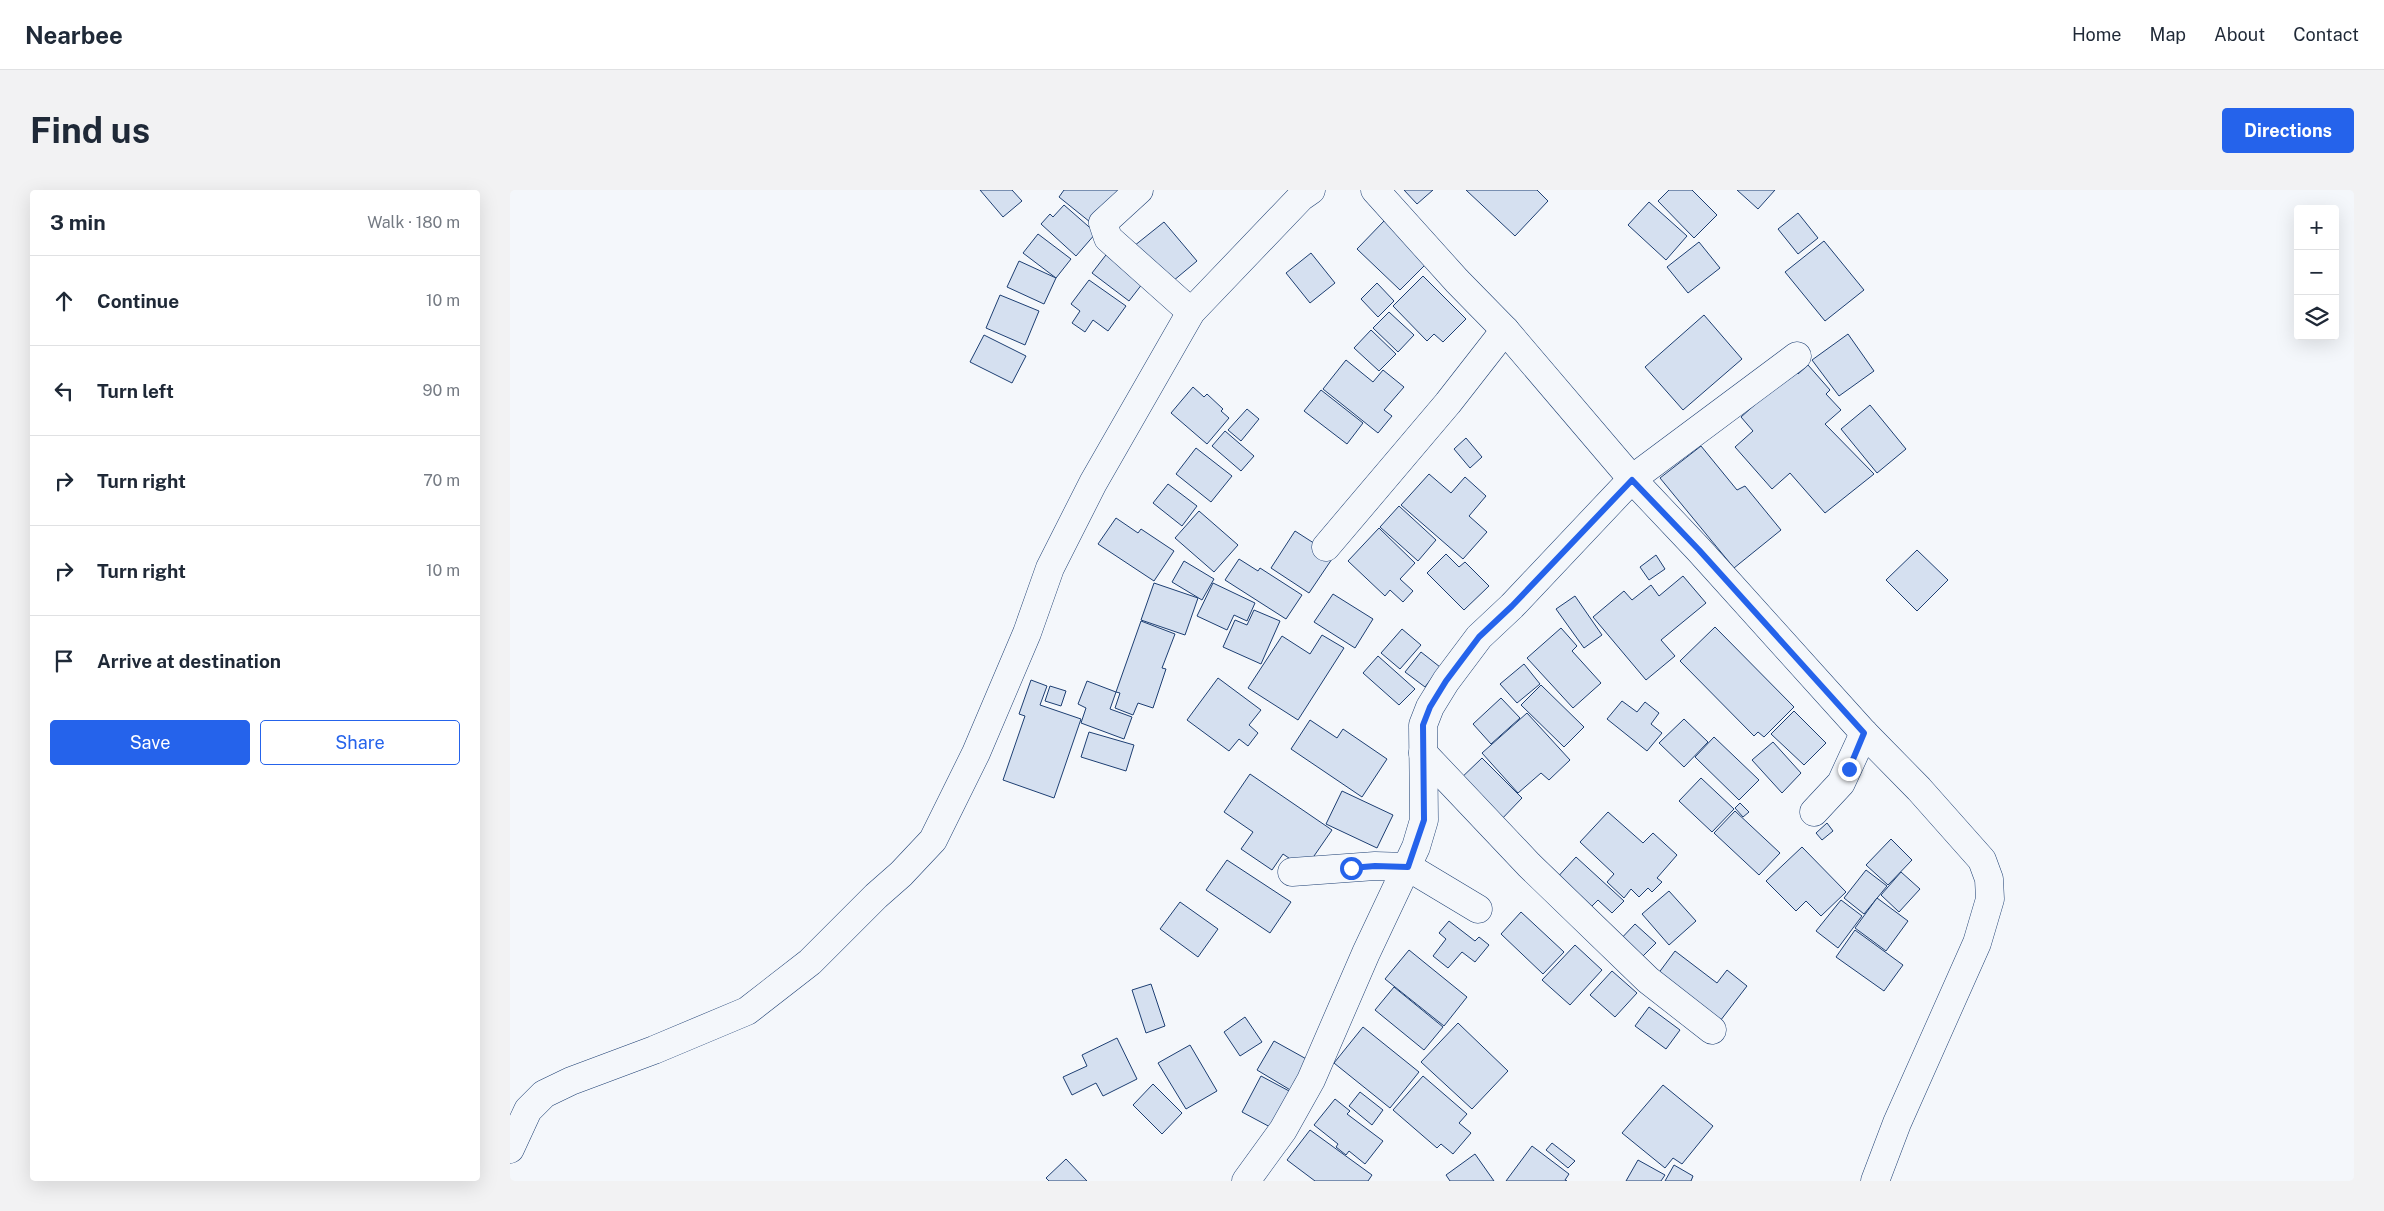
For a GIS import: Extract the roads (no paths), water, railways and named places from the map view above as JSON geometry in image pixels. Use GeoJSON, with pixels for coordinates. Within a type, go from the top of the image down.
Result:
{"type":"FeatureCollection","features":[{"type":"Feature","properties":{"kind":"street"},"geometry":{"type":"LineString","coordinates":[[1139,190],[1103,223],[1104,231],[1108,238],[1191,312]]}},
{"type":"Feature","properties":{"kind":"street"},"geometry":{"type":"LineString","coordinates":[[510,1150],[528,1110],[544,1094],[571,1081],[654,1050],[747,1011],[810,962],[876,896],[901,874],[933,840],[976,753],[1027,633],[1050,568],[1093,482],[1191,312],[1294,204],[1311,190]]}},
{"type":"Feature","properties":{"kind":"street"},"geometry":{"type":"LineString","coordinates":[[1375,190],[1457,281],[1505,330],[1632,480],[1699,550],[1864,733],[1919,789],[1982,860],[1989,879],[1990,899],[1977,943],[1897,1123],[1876,1181]]}},
{"type":"Feature","properties":{"kind":"street"},"geometry":{"type":"LineString","coordinates":[[1326,547],[1448,403],[1505,330]]}},
{"type":"Feature","properties":{"kind":"street"},"geometry":{"type":"LineString","coordinates":[[1246,1181],[1283,1130],[1311,1080],[1366,953],[1408,867],[1424,820],[1423,725],[1430,707],[1462,659],[1479,637],[1512,606],[1632,480],[1797,356]]}},
{"type":"Feature","properties":{"kind":"street"},"geometry":{"type":"LineString","coordinates":[[1814,812],[1841,783],[1864,733]]}},
{"type":"Feature","properties":{"kind":"street"},"geometry":{"type":"LineString","coordinates":[[1423,753],[1529,865],[1648,980],[1712,1030]]}},
{"type":"Feature","properties":{"kind":"street"},"geometry":{"type":"LineString","coordinates":[[1292,872],[1375,866],[1408,867],[1478,909]]}}]}
